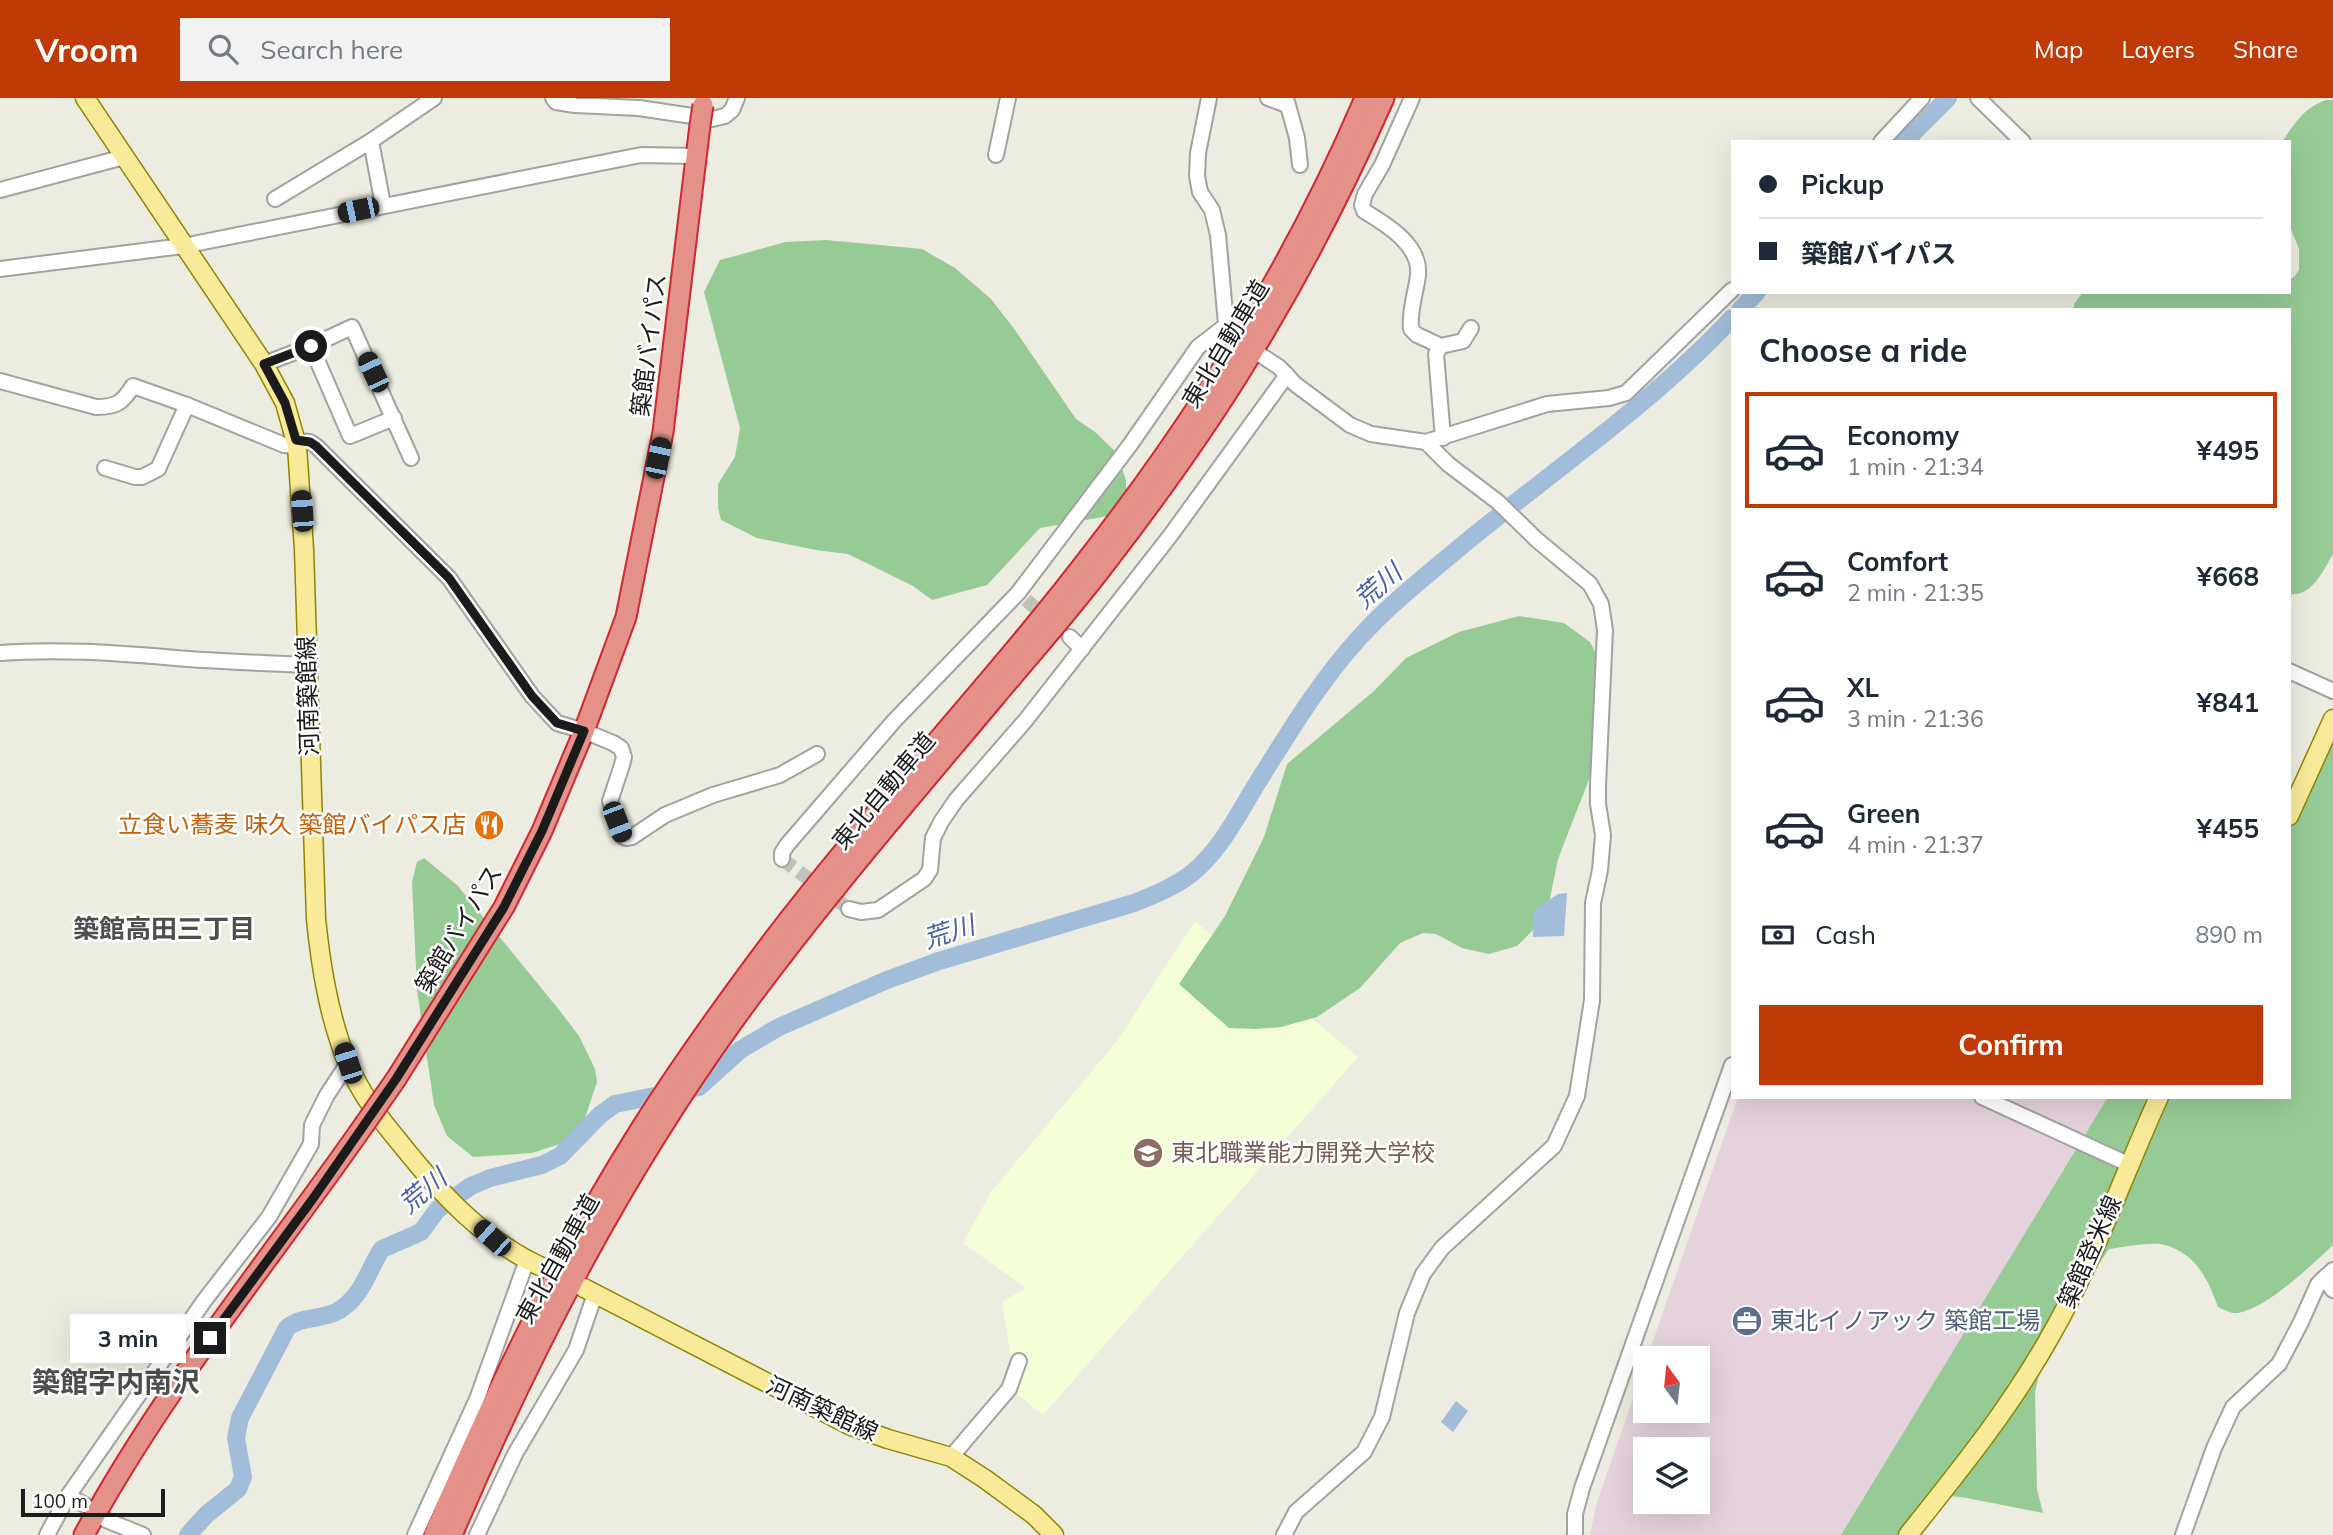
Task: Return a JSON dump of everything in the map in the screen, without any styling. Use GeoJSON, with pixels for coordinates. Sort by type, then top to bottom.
{"type":"FeatureCollection","features":[{"type":"Feature","properties":{"kind":"highway","name":"東北自動車道"},"geometry":{"type":"LineString","coordinates":[[434,1535],[513,1359],[568,1254],[639,1130],[774,940],[1081,568],[1144,485],[1198,407],[1250,324],[1299,237],[1345,146],[1365,98]]}},
{"type":"Feature","properties":{"kind":"highway","name":"東北自動車道"},"geometry":{"type":"LineString","coordinates":[[452,1535],[528,1366],[583,1262],[661,1128],[787,949],[1103,567],[1157,495],[1266,331],[1313,246],[1384,98]]}},
{"type":"Feature","properties":{"kind":"highway","name":"築館バイパス"},"geometry":{"type":"LineString","coordinates":[[84,1535],[118,1474],[161,1407],[396,1079],[504,907],[542,831],[584,731],[626,617],[663,432],[703,101]]}},
{"type":"Feature","properties":{"kind":"main road","name":"河南築館線"},"geometry":{"type":"LineString","coordinates":[[85,98],[264,364],[285,403],[297,443],[304,549],[316,919],[330,1009],[348,1063],[365,1098],[439,1189],[492,1238],[544,1268]]}},
{"type":"Feature","properties":{"kind":"main road"},"geometry":{"type":"LineString","coordinates":[[2291,812],[2333,719]]}},
{"type":"Feature","properties":{"kind":"main road","name":"築館登米線"},"geometry":{"type":"LineString","coordinates":[[1908,1535],[1976,1449],[2020,1387],[2051,1335],[2089,1262],[2128,1164],[2159,1099]]}},
{"type":"Feature","properties":{"kind":"main road","name":"河南築館線"},"geometry":{"type":"LineString","coordinates":[[589,1291],[849,1425],[951,1457],[1034,1515],[1054,1535]]}},
{"type":"Feature","properties":{"kind":"street"},"geometry":{"type":"LineString","coordinates":[[275,199],[371,141],[434,98]]}},
{"type":"Feature","properties":{"kind":"street"},"geometry":{"type":"LineString","coordinates":[[554,100],[575,105],[639,108],[712,119],[725,116],[732,110],[737,98]]}},
{"type":"Feature","properties":{"kind":"street"},"geometry":{"type":"LineString","coordinates":[[996,155],[1008,98]]}},
{"type":"Feature","properties":{"kind":"street"},"geometry":{"type":"LineString","coordinates":[[782,859],[787,845],[894,721],[1022,596],[1198,347],[1226,331],[1217,235],[1212,210],[1200,192],[1197,176],[1198,153],[1209,98]]}},
{"type":"Feature","properties":{"kind":"street"},"geometry":{"type":"LineString","coordinates":[[1268,98],[1287,101],[1297,138],[1300,165]]}},
{"type":"Feature","properties":{"kind":"street"},"geometry":{"type":"LineString","coordinates":[[1412,98],[1362,205],[1364,211],[1399,236],[1417,259],[1418,272],[1410,329],[1441,346],[1463,341],[1471,328]]}},
{"type":"Feature","properties":{"kind":"street"},"geometry":{"type":"LineString","coordinates":[[1883,140],[1923,98]]}},
{"type":"Feature","properties":{"kind":"street"},"geometry":{"type":"LineString","coordinates":[[1978,98],[2021,140]]}},
{"type":"Feature","properties":{"kind":"street"},"geometry":{"type":"LineString","coordinates":[[371,141],[383,205]]}},
{"type":"Feature","properties":{"kind":"street"},"geometry":{"type":"LineString","coordinates":[[0,269],[183,246],[641,155],[696,156]]}},
{"type":"Feature","properties":{"kind":"street"},"geometry":{"type":"LineString","coordinates":[[0,190],[124,157]]}},
{"type":"Feature","properties":{"kind":"street"},"geometry":{"type":"LineString","coordinates":[[1259,354],[1350,425],[1367,432],[1433,442],[1548,404],[1609,398],[1626,393],[1731,291]]}},
{"type":"Feature","properties":{"kind":"street"},"geometry":{"type":"LineString","coordinates":[[264,364],[352,327],[411,458]]}},
{"type":"Feature","properties":{"kind":"street"},"geometry":{"type":"LineString","coordinates":[[311,346],[350,436],[394,418]]}},
{"type":"Feature","properties":{"kind":"street"},"geometry":{"type":"LineString","coordinates":[[1284,1535],[1296,1512],[1364,1452],[1382,1417],[1407,1313],[1423,1274],[1442,1248],[1554,1146],[1577,1096],[1592,1000],[1593,903],[1600,870],[1603,835],[1598,804],[1605,630],[1601,604],[1590,584],[1498,502],[1443,458],[1433,442],[1436,354],[1441,346]]}},
{"type":"Feature","properties":{"kind":"street"},"geometry":{"type":"LineString","coordinates":[[849,909],[861,912],[878,910],[924,879],[930,870],[933,838],[956,800],[1025,721],[1082,649],[1170,536],[1287,375]]}},
{"type":"Feature","properties":{"kind":"street"},"geometry":{"type":"LineString","coordinates":[[0,381],[96,407],[111,407],[124,401],[133,386],[284,445],[310,442],[316,446],[449,578],[532,696],[557,723],[584,731],[621,748],[624,757],[610,801],[622,836],[626,838],[632,837],[665,815],[713,795],[780,775],[817,754]]}},
{"type":"Feature","properties":{"kind":"street"},"geometry":{"type":"LineString","coordinates":[[105,468],[135,477],[142,477],[158,469],[187,405]]}},
{"type":"Feature","properties":{"kind":"street"},"geometry":{"type":"LineString","coordinates":[[1070,637],[1082,649]]}},
{"type":"Feature","properties":{"kind":"street"},"geometry":{"type":"LineString","coordinates":[[0,653],[45,649],[307,666]]}},
{"type":"Feature","properties":{"kind":"street"},"geometry":{"type":"LineString","coordinates":[[2291,672],[2333,691]]}},
{"type":"Feature","properties":{"kind":"street"},"geometry":{"type":"LineString","coordinates":[[47,1535],[68,1496],[204,1301],[269,1217],[311,1144],[312,1125],[327,1095],[348,1063]]}},
{"type":"Feature","properties":{"kind":"street"},"geometry":{"type":"LineString","coordinates":[[1575,1535],[1575,1514],[1582,1488],[1731,1068]]}},
{"type":"Feature","properties":{"kind":"street"},"geometry":{"type":"LineString","coordinates":[[1986,1099],[2128,1164]]}},
{"type":"Feature","properties":{"kind":"street"},"geometry":{"type":"LineString","coordinates":[[415,1535],[477,1399],[527,1260]]}},
{"type":"Feature","properties":{"kind":"street"},"geometry":{"type":"LineString","coordinates":[[2183,1535],[2214,1448],[2233,1407],[2279,1364],[2318,1284],[2330,1279]]}},
{"type":"Feature","properties":{"kind":"street"},"geometry":{"type":"LineString","coordinates":[[477,1535],[515,1454],[576,1350],[589,1291]]}},
{"type":"Feature","properties":{"kind":"street"},"geometry":{"type":"LineString","coordinates":[[951,1457],[1009,1389],[1019,1361]]}},
{"type":"Feature","properties":{"kind":"street"},"geometry":{"type":"LineString","coordinates":[[68,1496],[85,1505]]}},
{"type":"Feature","properties":{"kind":"street"},"geometry":{"type":"LineString","coordinates":[[106,1520],[144,1535]]}},
{"type":"Feature","properties":{"kind":"shaded area","name":"東北職業能力開発大学校"},"geometry":{"type":"Polygon","coordinates":[[[1195,921],[1358,1057],[1043,1415],[1017,1394],[1002,1302],[1026,1288],[963,1243],[991,1192],[1117,1041],[1195,921]]]}},
{"type":"Feature","properties":{"kind":"shaded area"},"geometry":{"type":"Polygon","coordinates":[[[1737,1099],[2134,1099],[1885,1535],[1590,1535],[1596,1505],[1633,1399],[1633,1423],[1710,1423],[1710,1346],[1651,1346],[1737,1099]]]}},
{"type":"Feature","properties":{"kind":"green space"},"geometry":{"type":"Polygon","coordinates":[[[2333,100],[2333,554],[2316,582],[2304,591],[2291,594],[2291,308],[2074,308],[2074,304],[2082,294],[2291,294],[2291,278],[2299,270],[2299,249],[2291,229],[2291,140],[2283,140],[2306,111],[2319,103],[2333,100]]]}},
{"type":"Feature","properties":{"kind":"green space"},"geometry":{"type":"Polygon","coordinates":[[[826,240],[922,249],[955,268],[991,299],[1076,419],[1116,452],[1126,480],[1126,501],[1108,516],[1040,528],[987,585],[932,600],[913,586],[848,554],[757,538],[721,520],[718,484],[735,457],[740,428],[704,292],[720,260],[786,242],[826,240]]]}},
{"type":"Feature","properties":{"kind":"green space"},"geometry":{"type":"Polygon","coordinates":[[[1519,616],[1564,623],[1590,642],[1607,676],[1607,733],[1558,859],[1547,913],[1517,946],[1489,954],[1462,948],[1436,934],[1423,933],[1400,943],[1360,988],[1317,1017],[1281,1027],[1229,1028],[1179,984],[1225,916],[1264,837],[1287,764],[1374,691],[1406,658],[1459,632],[1519,616]]]}},
{"type":"Feature","properties":{"kind":"green space"},"geometry":{"type":"Polygon","coordinates":[[[2328,742],[2333,744],[2333,1245],[2271,1297],[2257,1306],[2233,1313],[2218,1307],[2205,1277],[2193,1261],[2176,1249],[2153,1244],[2109,1249],[2046,1342],[2035,1393],[2037,1489],[2043,1513],[1949,1496],[1918,1535],[1841,1535],[2107,1099],[2291,1099],[2291,790],[2301,773],[2328,742]]]}},
{"type":"Feature","properties":{"kind":"green space"},"geometry":{"type":"Polygon","coordinates":[[[424,858],[458,886],[579,1036],[595,1069],[597,1082],[585,1118],[569,1141],[532,1153],[473,1157],[447,1136],[434,1105],[417,990],[412,882],[417,862],[424,858]]]}},
{"type":"Feature","properties":{"kind":"water"},"geometry":{"type":"Polygon","coordinates":[[[1567,893],[1564,936],[1533,937],[1534,910],[1558,894],[1567,893]]]}},
{"type":"Feature","properties":{"kind":"water"},"geometry":{"type":"Polygon","coordinates":[[[1456,1401],[1468,1411],[1453,1432],[1441,1422],[1456,1401]]]}},
{"type":"Feature","properties":{"kind":"waterway","name":"荒川"},"geometry":{"type":"LineString","coordinates":[[1906,140],[1948,98]]}},
{"type":"Feature","properties":{"kind":"waterway","name":"荒川"},"geometry":{"type":"LineString","coordinates":[[1742,308],[1755,294]]}},
{"type":"Feature","properties":{"kind":"waterway","name":"荒川"},"geometry":{"type":"LineString","coordinates":[[188,1535],[206,1515],[238,1489],[243,1477],[236,1438],[240,1418],[287,1328],[298,1322],[332,1314],[347,1305],[354,1298],[382,1249],[421,1232],[438,1209],[471,1186],[490,1178],[542,1165],[560,1156],[600,1115],[615,1104],[699,1087],[740,1050],[779,1027],[887,980],[939,961],[1134,903],[1184,879],[1211,855],[1317,690],[1370,626],[1488,524],[1632,411],[1731,319]]}},
{"type":"Feature","properties":{"kind":"tunnel"},"geometry":{"type":"LineString","coordinates":[[1026,600],[1070,637]]}},
{"type":"Feature","properties":{"kind":"tunnel"},"geometry":{"type":"LineString","coordinates":[[782,859],[849,909]]}},
{"type":"Feature","properties":{"kind":"place","name":"立食い蕎麦 味久 築館バイパス店"},"geometry":{"type":"Point","coordinates":[489,825]}},
{"type":"Feature","properties":{"kind":"place","name":"東北職業能力開発大学校"},"geometry":{"type":"Point","coordinates":[1148,1153]}},
{"type":"Feature","properties":{"kind":"place","name":"東北イノアック 築館工場"},"geometry":{"type":"Point","coordinates":[1747,1321]}},
{"type":"Feature","properties":{"kind":"district","name":"築館高田三丁目"},"geometry":{"type":"Point","coordinates":[164,929]}},
{"type":"Feature","properties":{"kind":"district","name":"築館字内南沢"},"geometry":{"type":"Point","coordinates":[116,1382]}},
{"type":"Feature","properties":{"kind":"route"},"geometry":{"type":"LineString","coordinates":[[210,1338],[312,1200],[396,1079],[504,907],[542,831],[584,731],[557,723],[532,696],[449,578],[316,446],[310,442],[296,440],[285,403],[264,364],[311,346]]}}]}
